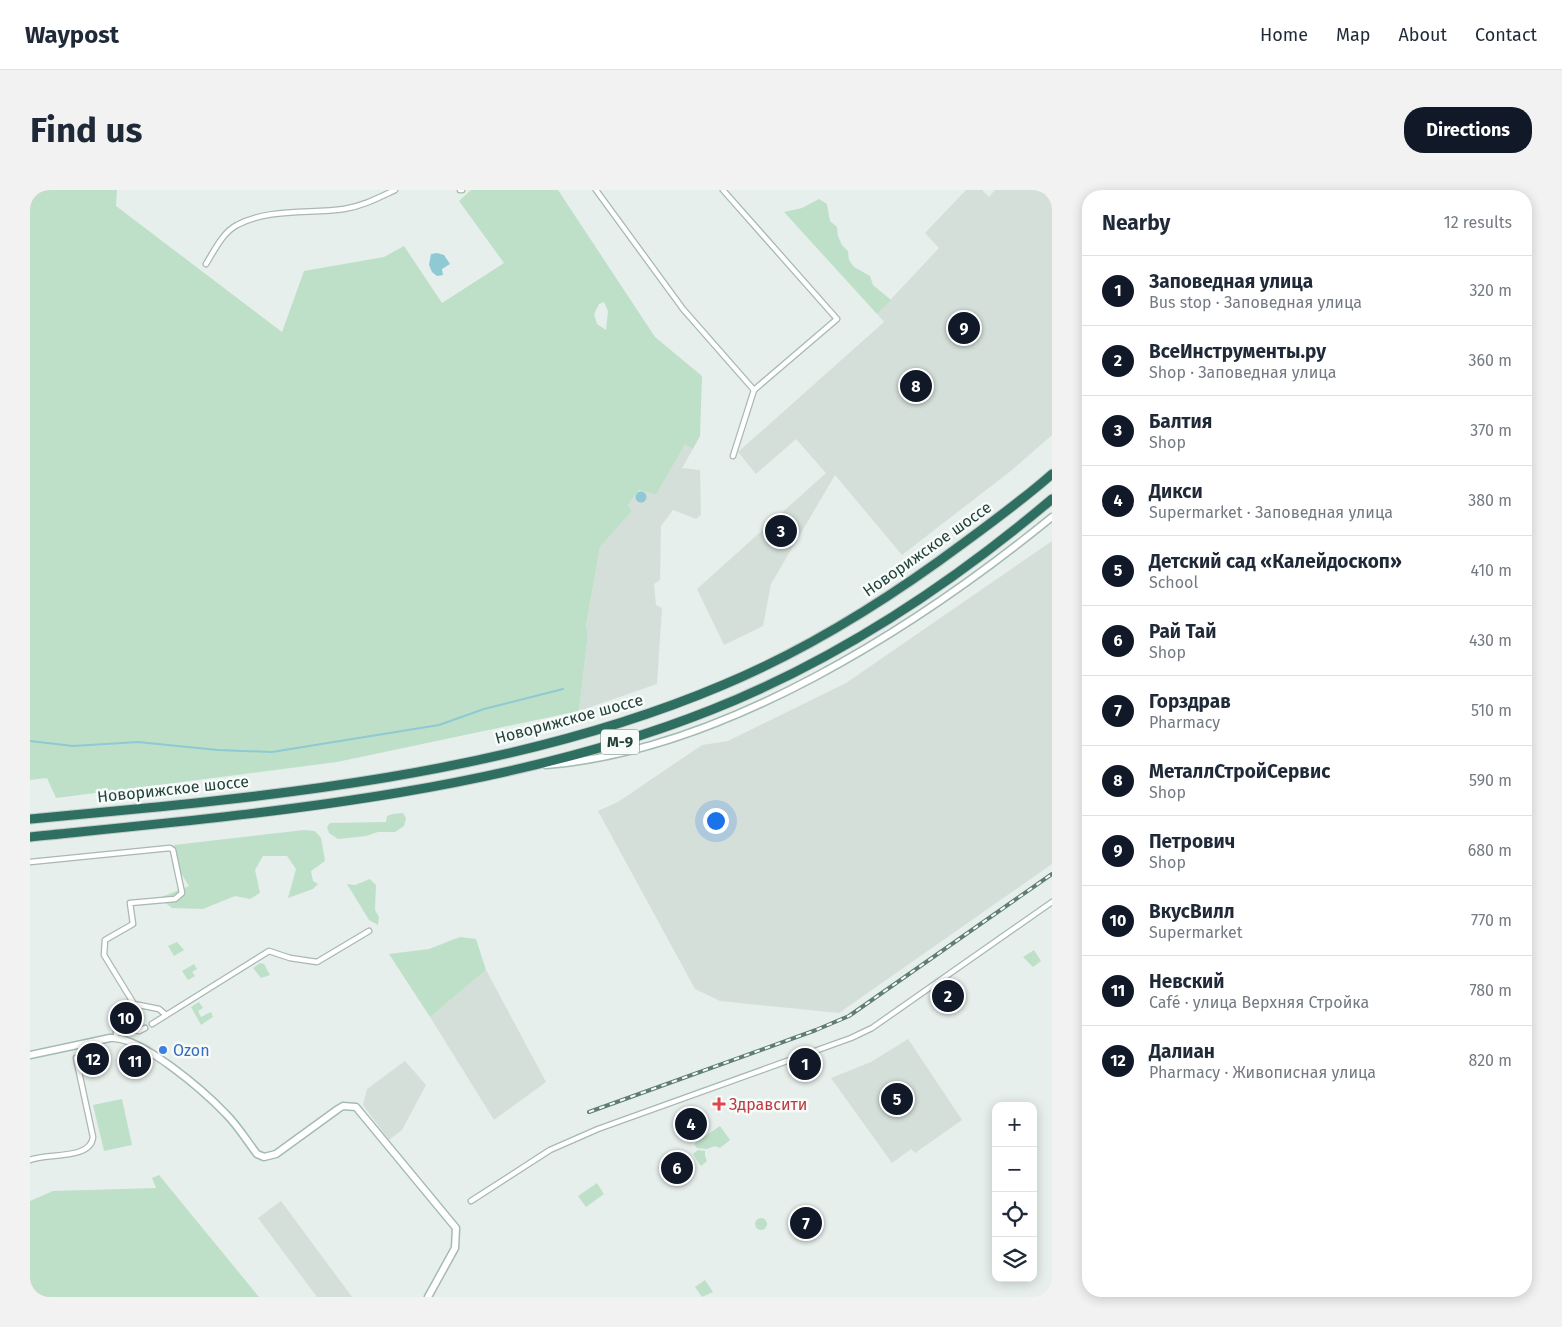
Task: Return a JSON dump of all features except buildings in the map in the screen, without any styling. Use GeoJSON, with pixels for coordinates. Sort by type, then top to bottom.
{"type":"FeatureCollection","features":[{"type":"Feature","properties":{"kind":"highway","name":"Новорижское шоссе"},"geometry":{"type":"LineString","coordinates":[[35,819],[236,798],[403,774],[538,746],[643,715],[746,675],[851,619],[934,565],[1052,474]]}},
{"type":"Feature","properties":{"kind":"highway","name":"Новорижское шоссе"},"geometry":{"type":"LineString","coordinates":[[30,837],[319,804],[422,788],[530,766],[604,747],[689,719],[751,693],[848,644],[889,620],[1003,541],[1052,499]]}},
{"type":"Feature","properties":{"kind":"street"},"geometry":{"type":"LineString","coordinates":[[206,264],[225,234],[236,225],[256,218],[277,214],[354,207],[395,190]]}},
{"type":"Feature","properties":{"kind":"street"},"geometry":{"type":"LineString","coordinates":[[596,190],[641,255],[683,309],[754,390]]}},
{"type":"Feature","properties":{"kind":"street"},"geometry":{"type":"LineString","coordinates":[[723,190],[836,318],[754,390],[733,456]]}},
{"type":"Feature","properties":{"kind":"street"},"geometry":{"type":"LineString","coordinates":[[530,766],[575,763],[659,742],[714,723],[811,679],[890,634],[963,587],[1052,517]]}},
{"type":"Feature","properties":{"kind":"street"},"geometry":{"type":"LineString","coordinates":[[30,862],[170,848],[173,850],[182,893],[175,899],[130,903],[133,924],[105,940],[104,954],[134,1004],[159,1009],[166,1015]]}},
{"type":"Feature","properties":{"kind":"street"},"geometry":{"type":"LineString","coordinates":[[471,1200],[550,1150],[598,1129],[851,1038],[872,1028],[1052,902]]}},
{"type":"Feature","properties":{"kind":"street"},"geometry":{"type":"LineString","coordinates":[[152,1024],[269,951],[290,958],[317,962],[369,930]]}},
{"type":"Feature","properties":{"kind":"street"},"geometry":{"type":"LineString","coordinates":[[116,1037],[116,1031],[120,1026],[138,1031],[145,1028]]}},
{"type":"Feature","properties":{"kind":"street"},"geometry":{"type":"LineString","coordinates":[[30,1055],[116,1037],[139,1045],[193,1084],[228,1116],[260,1156],[268,1157],[276,1154],[344,1106],[352,1106],[360,1110],[399,1161],[456,1228],[454,1248],[428,1297]]}},
{"type":"Feature","properties":{"kind":"street"},"geometry":{"type":"LineString","coordinates":[[30,1160],[49,1155],[83,1152],[91,1144],[92,1137],[76,1058]]}},
{"type":"Feature","properties":{"kind":"shaded area"},"geometry":{"type":"Polygon","coordinates":[[[966,190],[982,190],[989,197],[995,190],[1052,190],[1052,435],[1012,470],[902,555],[835,475],[771,584],[763,626],[724,645],[697,589],[826,473],[796,439],[756,474],[738,452],[884,322],[877,314],[939,248],[925,233],[966,190]]]}},
{"type":"Feature","properties":{"kind":"shaded area"},"geometry":{"type":"Polygon","coordinates":[[[685,443],[693,449],[682,468],[700,470],[701,515],[696,519],[673,510],[661,526],[660,580],[654,584],[656,605],[662,608],[657,684],[579,711],[588,634],[586,627],[600,547],[632,511],[628,505],[639,490],[656,495],[685,443]]]}},
{"type":"Feature","properties":{"kind":"shaded area"},"geometry":{"type":"Polygon","coordinates":[[[1052,541],[1052,864],[839,1013],[720,1001],[695,989],[598,811],[618,802],[702,745],[728,741],[846,683],[1052,541]]]}},
{"type":"Feature","properties":{"kind":"shaded area"},"geometry":{"type":"Polygon","coordinates":[[[486,970],[546,1082],[494,1120],[430,1017],[486,970]]]}},
{"type":"Feature","properties":{"kind":"shaded area"},"geometry":{"type":"Polygon","coordinates":[[[908,1039],[962,1120],[915,1153],[911,1149],[892,1163],[831,1078],[871,1062],[908,1039]]]}},
{"type":"Feature","properties":{"kind":"shaded area"},"geometry":{"type":"Polygon","coordinates":[[[405,1061],[426,1085],[402,1130],[389,1140],[363,1105],[367,1089],[405,1061]]]}},
{"type":"Feature","properties":{"kind":"shaded area"},"geometry":{"type":"Polygon","coordinates":[[[281,1201],[352,1297],[317,1297],[258,1218],[281,1201]]]}},
{"type":"Feature","properties":{"kind":"green space"},"geometry":{"type":"Polygon","coordinates":[[[30,190],[117,190],[116,206],[282,332],[304,271],[384,257],[404,246],[442,303],[504,263],[459,201],[471,190],[558,190],[655,337],[702,376],[700,436],[693,449],[685,444],[656,495],[639,490],[628,505],[632,511],[600,547],[586,626],[588,634],[579,711],[337,762],[56,798],[47,778],[30,780],[30,190]],[[604,302],[599,304],[594,314],[597,324],[606,330],[608,311],[604,302]]]}},
{"type":"Feature","properties":{"kind":"green space"},"geometry":{"type":"Polygon","coordinates":[[[819,199],[827,204],[830,221],[837,227],[842,245],[848,251],[849,260],[854,267],[870,276],[873,285],[891,300],[877,314],[784,212],[802,208],[819,199]]]}},
{"type":"Feature","properties":{"kind":"green space"},"geometry":{"type":"Polygon","coordinates":[[[403,813],[406,818],[404,826],[395,832],[378,832],[366,836],[338,839],[329,833],[327,827],[330,823],[386,822],[387,816],[403,813]]]}},
{"type":"Feature","properties":{"kind":"green space"},"geometry":{"type":"Polygon","coordinates":[[[304,830],[315,831],[321,838],[325,861],[311,871],[313,881],[318,884],[313,889],[288,898],[296,869],[287,856],[263,856],[255,870],[260,893],[250,899],[235,896],[203,909],[172,908],[159,898],[189,886],[179,870],[174,845],[304,830]]]}},
{"type":"Feature","properties":{"kind":"green space"},"geometry":{"type":"Polygon","coordinates":[[[370,879],[376,885],[375,910],[379,917],[378,925],[369,920],[347,884],[355,885],[370,879]]]}},
{"type":"Feature","properties":{"kind":"green space"},"geometry":{"type":"Polygon","coordinates":[[[460,937],[476,939],[486,970],[430,1017],[389,954],[429,949],[460,937]]]}},
{"type":"Feature","properties":{"kind":"green space"},"geometry":{"type":"Polygon","coordinates":[[[177,942],[184,950],[174,956],[168,946],[177,942]]]}},
{"type":"Feature","properties":{"kind":"green space"},"geometry":{"type":"Polygon","coordinates":[[[1034,950],[1041,961],[1033,967],[1023,957],[1034,950]]]}},
{"type":"Feature","properties":{"kind":"green space"},"geometry":{"type":"Polygon","coordinates":[[[260,963],[264,964],[270,975],[261,978],[253,968],[260,963]]]}},
{"type":"Feature","properties":{"kind":"green space"},"geometry":{"type":"Polygon","coordinates":[[[194,964],[197,969],[192,972],[195,976],[188,980],[182,971],[194,964]]]}},
{"type":"Feature","properties":{"kind":"green space"},"geometry":{"type":"Polygon","coordinates":[[[199,1002],[203,1008],[198,1011],[201,1017],[211,1012],[213,1017],[201,1025],[191,1007],[199,1002]]]}},
{"type":"Feature","properties":{"kind":"green space"},"geometry":{"type":"Polygon","coordinates":[[[122,1099],[132,1145],[104,1151],[93,1105],[122,1099]]]}},
{"type":"Feature","properties":{"kind":"green space"},"geometry":{"type":"Polygon","coordinates":[[[720,1126],[730,1140],[720,1148],[715,1146],[707,1149],[697,1148],[694,1144],[720,1126]]]}},
{"type":"Feature","properties":{"kind":"green space"},"geometry":{"type":"Polygon","coordinates":[[[698,1150],[705,1151],[707,1161],[701,1166],[693,1154],[698,1150]]]}},
{"type":"Feature","properties":{"kind":"green space"},"geometry":{"type":"Polygon","coordinates":[[[159,1175],[259,1297],[30,1297],[30,1201],[53,1191],[156,1188],[152,1178],[159,1175]]]}},
{"type":"Feature","properties":{"kind":"green space"},"geometry":{"type":"Polygon","coordinates":[[[597,1183],[604,1194],[586,1207],[578,1196],[597,1183]]]}},
{"type":"Feature","properties":{"kind":"green space"},"geometry":{"type":"Polygon","coordinates":[[[761,1218],[767,1224],[761,1230],[755,1224],[761,1218]]]}},
{"type":"Feature","properties":{"kind":"green space"},"geometry":{"type":"Polygon","coordinates":[[[705,1280],[713,1292],[702,1297],[695,1287],[705,1280]]]}},
{"type":"Feature","properties":{"kind":"water"},"geometry":{"type":"Polygon","coordinates":[[[431,254],[444,255],[450,264],[442,269],[443,275],[437,276],[432,272],[429,265],[431,254]]]}},
{"type":"Feature","properties":{"kind":"water"},"geometry":{"type":"Polygon","coordinates":[[[641,491],[647,497],[641,503],[635,497],[641,491]]]}},
{"type":"Feature","properties":{"kind":"waterway"},"geometry":{"type":"LineString","coordinates":[[30,741],[73,746],[138,742],[218,750],[272,752],[439,725],[484,709],[563,689]]}},
{"type":"Feature","properties":{"kind":"railway"},"geometry":{"type":"LineString","coordinates":[[589,1112],[816,1030],[849,1016],[1052,874]]}},
{"type":"Feature","properties":{"kind":"place","name":"Петрович"},"geometry":{"type":"Point","coordinates":[964,328]}},
{"type":"Feature","properties":{"kind":"place","name":"МеталлСтройСервис"},"geometry":{"type":"Point","coordinates":[916,386]}},
{"type":"Feature","properties":{"kind":"place","name":"Балтия"},"geometry":{"type":"Point","coordinates":[781,531]}},
{"type":"Feature","properties":{"kind":"place","name":"ВсеИнструменты.ру"},"geometry":{"type":"Point","coordinates":[948,996]}},
{"type":"Feature","properties":{"kind":"place","name":"ВкусВилл"},"geometry":{"type":"Point","coordinates":[126,1018]}},
{"type":"Feature","properties":{"kind":"place","name":"Ozon"},"geometry":{"type":"Point","coordinates":[163,1050]}},
{"type":"Feature","properties":{"kind":"place","name":"Далиан"},"geometry":{"type":"Point","coordinates":[93,1059]}},
{"type":"Feature","properties":{"kind":"place","name":"Невский"},"geometry":{"type":"Point","coordinates":[135,1061]}},
{"type":"Feature","properties":{"kind":"place","name":"Заповедная улица"},"geometry":{"type":"Point","coordinates":[805,1064]}},
{"type":"Feature","properties":{"kind":"place","name":"Детский сад «Калейдоскоп»"},"geometry":{"type":"Point","coordinates":[897,1099]}},
{"type":"Feature","properties":{"kind":"place","name":"Здравсити"},"geometry":{"type":"Point","coordinates":[719,1104]}},
{"type":"Feature","properties":{"kind":"place","name":"Дикси"},"geometry":{"type":"Point","coordinates":[691,1124]}},
{"type":"Feature","properties":{"kind":"place","name":"Рай Тай"},"geometry":{"type":"Point","coordinates":[677,1168]}},
{"type":"Feature","properties":{"kind":"place","name":"Горздрав"},"geometry":{"type":"Point","coordinates":[806,1223]}}]}
